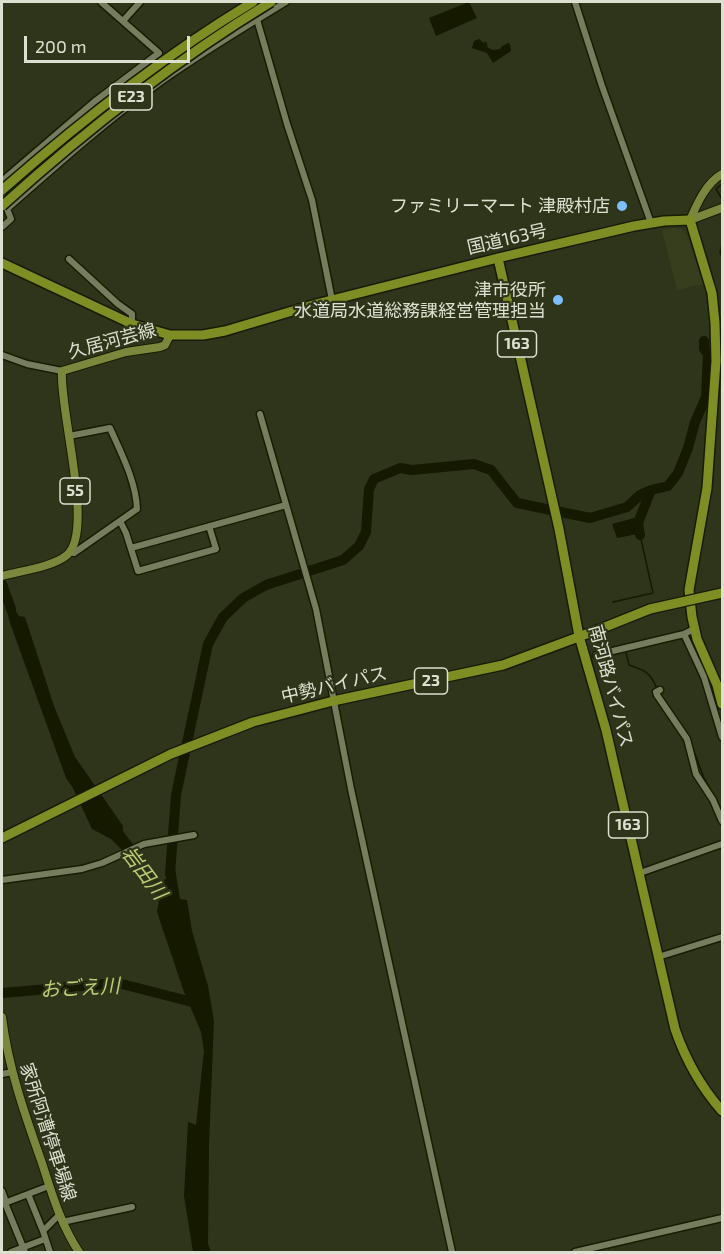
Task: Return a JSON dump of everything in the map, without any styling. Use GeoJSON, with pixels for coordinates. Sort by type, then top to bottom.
{"type":"FeatureCollection","features":[{"type":"Feature","properties":{"kind":"highway","name":"E23"},"geometry":{"type":"LineString","coordinates":[[2,190],[45,152],[149,71],[253,2]]}},
{"type":"Feature","properties":{"kind":"highway","name":"E23"},"geometry":{"type":"LineString","coordinates":[[4,205],[51,160],[113,110],[196,49],[271,2]]}},
{"type":"Feature","properties":{"kind":"highway","name":"国道163号"},"geometry":{"type":"LineString","coordinates":[[2,263],[132,324],[170,335],[193,335],[219,332],[332,300],[498,258],[651,223],[690,220]]}},
{"type":"Feature","properties":{"kind":"highway"},"geometry":{"type":"LineString","coordinates":[[690,220],[712,293],[716,342],[707,488],[689,590],[694,628],[723,704]]}},
{"type":"Feature","properties":{"kind":"highway","name":"南河路バイパス"},"geometry":{"type":"LineString","coordinates":[[498,258],[560,529],[579,636],[606,730],[675,1029],[687,1060],[702,1086],[723,1111]]}},
{"type":"Feature","properties":{"kind":"highway","name":"中勢バイパス"},"geometry":{"type":"LineString","coordinates":[[2,838],[171,754],[253,722],[333,701],[503,664],[650,609],[723,592]]}},
{"type":"Feature","properties":{"kind":"main road"},"geometry":{"type":"LineString","coordinates":[[690,220],[699,200],[711,183],[723,174]]}},
{"type":"Feature","properties":{"kind":"main road"},"geometry":{"type":"LineString","coordinates":[[690,220],[723,208]]}},
{"type":"Feature","properties":{"kind":"main road","name":"久居河芸線"},"geometry":{"type":"LineString","coordinates":[[70,552],[76,538],[78,521],[64,410],[62,371],[126,352],[160,347],[165,345],[170,335]]}},
{"type":"Feature","properties":{"kind":"main road"},"geometry":{"type":"LineString","coordinates":[[2,576],[54,563],[70,552]]}},
{"type":"Feature","properties":{"kind":"main road","name":"家所阿漕停車場線"},"geometry":{"type":"LineString","coordinates":[[2,1017],[12,1072],[49,1186],[61,1219],[79,1252]]}},
{"type":"Feature","properties":{"kind":"street"},"geometry":{"type":"LineString","coordinates":[[2,181],[94,102],[159,53],[101,2]]}},
{"type":"Feature","properties":{"kind":"street"},"geometry":{"type":"LineString","coordinates":[[123,21],[140,2]]}},
{"type":"Feature","properties":{"kind":"street"},"geometry":{"type":"LineString","coordinates":[[253,2],[287,124],[312,200],[332,300]]}},
{"type":"Feature","properties":{"kind":"street"},"geometry":{"type":"LineString","coordinates":[[2,227],[11,219],[4,205],[129,105],[221,41],[286,2]]}},
{"type":"Feature","properties":{"kind":"street"},"geometry":{"type":"LineString","coordinates":[[575,2],[651,223]]}},
{"type":"Feature","properties":{"kind":"street"},"geometry":{"type":"LineString","coordinates":[[69,259],[132,314],[132,324]]}},
{"type":"Feature","properties":{"kind":"street"},"geometry":{"type":"LineString","coordinates":[[2,355],[62,371]]}},
{"type":"Feature","properties":{"kind":"street"},"geometry":{"type":"LineString","coordinates":[[260,414],[316,609],[333,701],[452,1252]]}},
{"type":"Feature","properties":{"kind":"street"},"geometry":{"type":"LineString","coordinates":[[69,436],[110,428],[123,455],[137,500],[137,509],[74,553],[70,552]]}},
{"type":"Feature","properties":{"kind":"street"},"geometry":{"type":"LineString","coordinates":[[131,548],[286,505]]}},
{"type":"Feature","properties":{"kind":"street"},"geometry":{"type":"LineString","coordinates":[[120,521],[138,571],[216,549],[209,526]]}},
{"type":"Feature","properties":{"kind":"street"},"geometry":{"type":"LineString","coordinates":[[596,655],[684,634],[694,628]]}},
{"type":"Feature","properties":{"kind":"street"},"geometry":{"type":"LineString","coordinates":[[684,634],[704,677],[723,737]]}},
{"type":"Feature","properties":{"kind":"street"},"geometry":{"type":"LineString","coordinates":[[658,691],[687,739],[696,774],[723,821]]}},
{"type":"Feature","properties":{"kind":"street"},"geometry":{"type":"LineString","coordinates":[[2,880],[82,869],[142,844],[194,835]]}},
{"type":"Feature","properties":{"kind":"street"},"geometry":{"type":"LineString","coordinates":[[640,873],[723,844]]}},
{"type":"Feature","properties":{"kind":"street"},"geometry":{"type":"LineString","coordinates":[[658,957],[723,937]]}},
{"type":"Feature","properties":{"kind":"street"},"geometry":{"type":"LineString","coordinates":[[2,1074],[12,1072]]}},
{"type":"Feature","properties":{"kind":"street"},"geometry":{"type":"LineString","coordinates":[[4,1203],[49,1186]]}},
{"type":"Feature","properties":{"kind":"street"},"geometry":{"type":"LineString","coordinates":[[2,1191],[4,1203],[24,1250]]}},
{"type":"Feature","properties":{"kind":"street"},"geometry":{"type":"LineString","coordinates":[[28,1194],[50,1252]]}},
{"type":"Feature","properties":{"kind":"street"},"geometry":{"type":"LineString","coordinates":[[43,1231],[61,1219],[132,1207]]}},
{"type":"Feature","properties":{"kind":"street"},"geometry":{"type":"LineString","coordinates":[[575,1252],[723,1218]]}},
{"type":"Feature","properties":{"kind":"street"},"geometry":{"type":"LineString","coordinates":[[11,1252],[24,1250],[45,1239]]}},
{"type":"Feature","properties":{"kind":"shaded area"},"geometry":{"type":"Polygon","coordinates":[[[681,229],[687,235],[703,284],[677,290],[662,230],[681,229]]]}},
{"type":"Feature","properties":{"kind":"water"},"geometry":{"type":"Polygon","coordinates":[[[469,2],[477,18],[436,36],[429,18],[469,2]]]}},
{"type":"Feature","properties":{"kind":"water"},"geometry":{"type":"Polygon","coordinates":[[[479,39],[484,43],[486,41],[488,48],[493,50],[500,49],[508,43],[511,51],[493,63],[487,53],[472,48],[474,41],[479,39]]]}},
{"type":"Feature","properties":{"kind":"water"},"geometry":{"type":"Polygon","coordinates":[[[640,509],[645,510],[641,525],[643,533],[617,538],[612,524],[638,517],[640,509]]]}},
{"type":"Feature","properties":{"kind":"water"},"geometry":{"type":"Polygon","coordinates":[[[2,591],[19,616],[25,617],[54,706],[75,757],[123,826],[123,831],[160,881],[166,879],[173,856],[180,899],[187,900],[192,931],[208,986],[214,1021],[209,1144],[208,1244],[211,1252],[193,1252],[184,1196],[188,1122],[196,1125],[204,1051],[201,1032],[184,992],[159,918],[157,911],[159,901],[128,856],[111,839],[92,829],[66,778],[10,623],[2,591]]]}},
{"type":"Feature","properties":{"kind":"waterway"},"geometry":{"type":"LineString","coordinates":[[722,184],[716,189],[722,199]]}},
{"type":"Feature","properties":{"kind":"waterway"},"geometry":{"type":"LineString","coordinates":[[722,245],[720,253],[722,257]]}},
{"type":"Feature","properties":{"kind":"waterway"},"geometry":{"type":"LineString","coordinates":[[640,535],[638,523],[651,490],[668,486],[678,473],[706,397],[708,354],[704,349],[704,341]]}},
{"type":"Feature","properties":{"kind":"waterway"},"geometry":{"type":"LineString","coordinates":[[170,874],[176,795],[208,644],[223,617],[243,598],[266,585],[343,560],[359,546],[366,532],[369,489],[374,479],[400,468],[412,470],[474,464],[491,470],[517,503],[590,518],[627,507],[640,495],[651,490]]}},
{"type":"Feature","properties":{"kind":"waterway"},"geometry":{"type":"LineString","coordinates":[[613,602],[653,593],[640,535]]}},
{"type":"Feature","properties":{"kind":"waterway","name":"岩田川"},"geometry":{"type":"LineString","coordinates":[[2,584],[11,609]]}},
{"type":"Feature","properties":{"kind":"waterway"},"geometry":{"type":"LineString","coordinates":[[626,652],[629,665],[647,673],[657,689]]}},
{"type":"Feature","properties":{"kind":"waterway"},"geometry":{"type":"LineString","coordinates":[[679,723],[689,736]]}},
{"type":"Feature","properties":{"kind":"waterway"},"geometry":{"type":"LineString","coordinates":[[691,743],[704,778],[722,810]]}},
{"type":"Feature","properties":{"kind":"waterway","name":"おごえ川"},"geometry":{"type":"LineString","coordinates":[[2,993],[118,983],[192,1002]]}},
{"type":"Feature","properties":{"kind":"place","name":"ファミリーマート 津殿村店"},"geometry":{"type":"Point","coordinates":[622,206]}},
{"type":"Feature","properties":{"kind":"place","name":"津市役所 水道局水道総務課経営管理担当"},"geometry":{"type":"Point","coordinates":[558,300]}}]}
